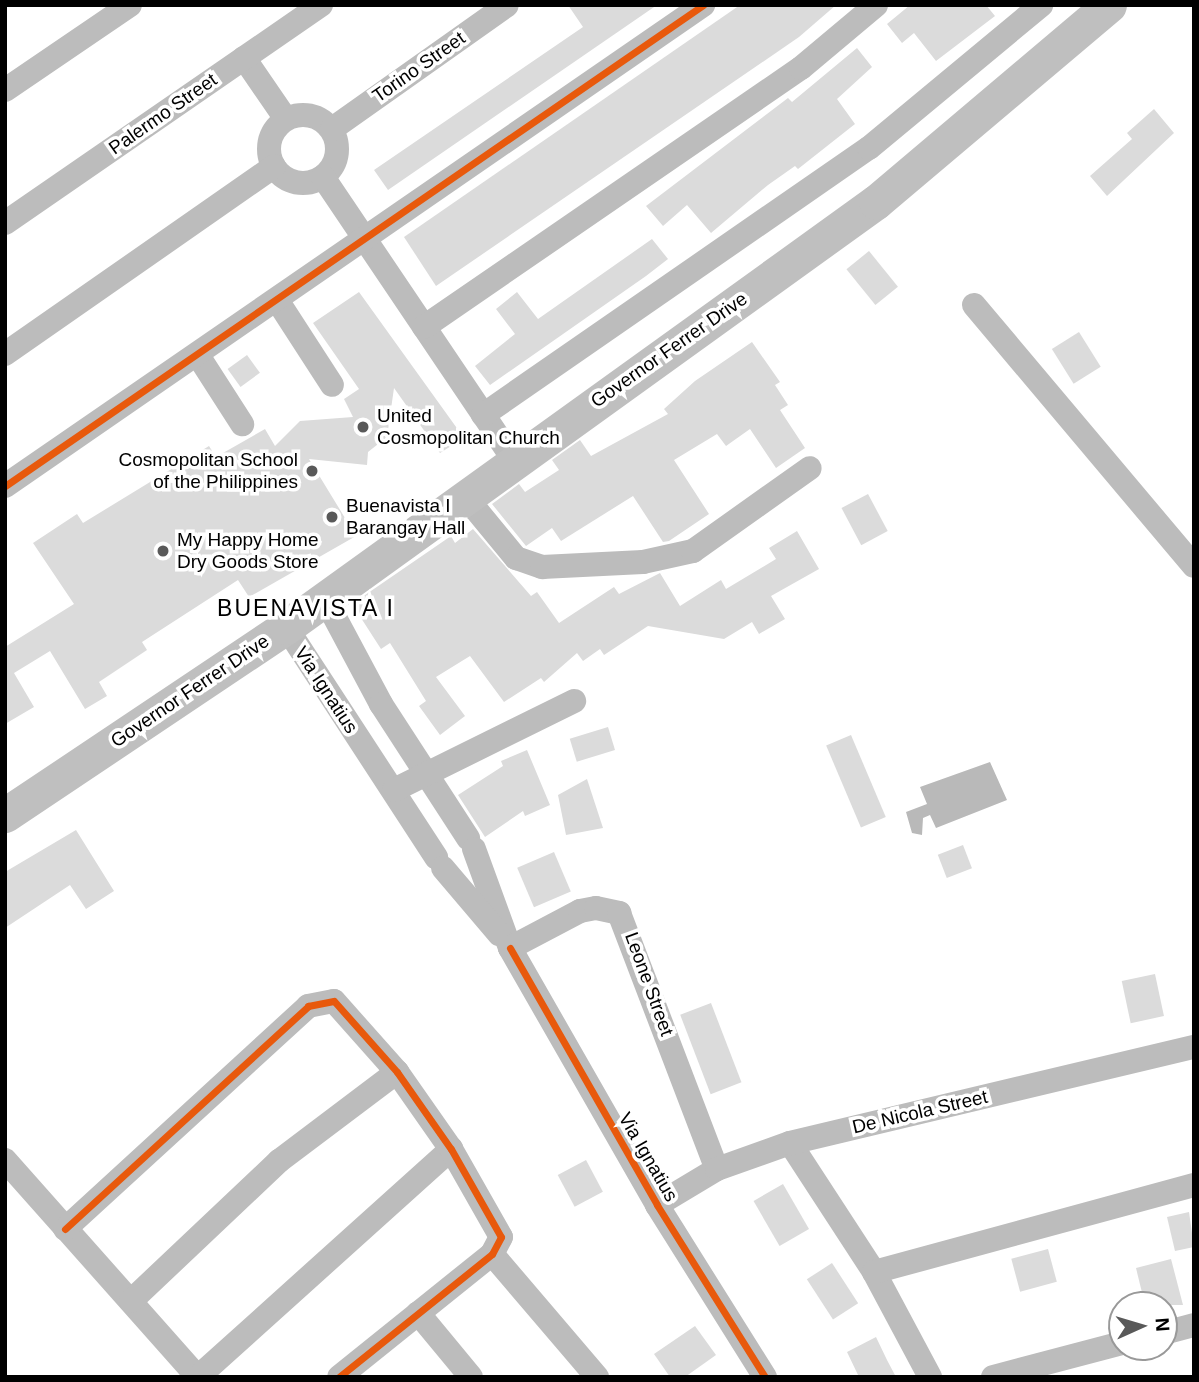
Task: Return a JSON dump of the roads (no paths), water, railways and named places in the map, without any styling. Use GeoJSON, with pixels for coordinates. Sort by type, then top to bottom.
{"type":"FeatureCollection","features":[{"type":"Feature","properties":{"kind":"main road","name":"Governor Ferrer Drive"},"geometry":{"type":"LineString","coordinates":[[5,816],[286,627],[464,495],[876,202],[1109,5]]}},
{"type":"Feature","properties":{"kind":"street"},"geometry":{"type":"LineString","coordinates":[[5,90],[130,5]]}},
{"type":"Feature","properties":{"kind":"street","name":"Palermo Street"},"geometry":{"type":"LineString","coordinates":[[5,223],[321,5]]}},
{"type":"Feature","properties":{"kind":"street","name":"Torino Street"},"geometry":{"type":"LineString","coordinates":[[332,129],[507,5]]}},
{"type":"Feature","properties":{"kind":"street"},"geometry":{"type":"LineString","coordinates":[[5,486],[199,356],[364,238],[703,5]]}},
{"type":"Feature","properties":{"kind":"street"},"geometry":{"type":"LineString","coordinates":[[424,327],[801,68],[876,5]]}},
{"type":"Feature","properties":{"kind":"street"},"geometry":{"type":"LineString","coordinates":[[483,415],[869,148],[1041,5]]}},
{"type":"Feature","properties":{"kind":"street"},"geometry":{"type":"LineString","coordinates":[[244,58],[286,119]]}},
{"type":"Feature","properties":{"kind":"street"},"geometry":{"type":"LineString","coordinates":[[306,114],[332,129],[337,155],[323,177],[297,182],[274,166],[271,140],[286,119],[306,114]]}},
{"type":"Feature","properties":{"kind":"street"},"geometry":{"type":"LineString","coordinates":[[5,354],[274,166]]}},
{"type":"Feature","properties":{"kind":"street"},"geometry":{"type":"LineString","coordinates":[[323,177],[514,460]]}},
{"type":"Feature","properties":{"kind":"street"},"geometry":{"type":"LineString","coordinates":[[277,300],[332,384]]}},
{"type":"Feature","properties":{"kind":"street"},"geometry":{"type":"LineString","coordinates":[[974,305],[1194,566]]}},
{"type":"Feature","properties":{"kind":"street"},"geometry":{"type":"LineString","coordinates":[[199,356],[242,424]]}},
{"type":"Feature","properties":{"kind":"street"},"geometry":{"type":"LineString","coordinates":[[464,495],[516,558],[542,567],[643,562],[693,551],[810,468]]}},
{"type":"Feature","properties":{"kind":"street","name":"Via Ignatius"},"geometry":{"type":"LineString","coordinates":[[325,599],[381,704],[471,844],[510,948],[657,1205],[765,1377]]}},
{"type":"Feature","properties":{"kind":"street","name":"Via Ignatius"},"geometry":{"type":"LineString","coordinates":[[286,627],[440,862],[510,948]]}},
{"type":"Feature","properties":{"kind":"street"},"geometry":{"type":"LineString","coordinates":[[394,790],[424,772],[574,701]]}},
{"type":"Feature","properties":{"kind":"street"},"geometry":{"type":"LineString","coordinates":[[348,725],[381,704]]}},
{"type":"Feature","properties":{"kind":"street","name":"Leone Street"},"geometry":{"type":"LineString","coordinates":[[510,948],[580,911],[596,908],[619,913],[717,1169]]}},
{"type":"Feature","properties":{"kind":"street"},"geometry":{"type":"LineString","coordinates":[[65,1229],[308,1006],[321,1000],[344,1008],[397,1072],[451,1149],[500,1228],[492,1254],[339,1377]]}},
{"type":"Feature","properties":{"kind":"street","name":"De Nicola Street"},"geometry":{"type":"LineString","coordinates":[[657,1205],[717,1169],[790,1143],[1194,1047]]}},
{"type":"Feature","properties":{"kind":"street"},"geometry":{"type":"LineString","coordinates":[[131,1301],[279,1161],[397,1072]]}},
{"type":"Feature","properties":{"kind":"street"},"geometry":{"type":"LineString","coordinates":[[790,1143],[874,1272],[930,1377]]}},
{"type":"Feature","properties":{"kind":"street"},"geometry":{"type":"LineString","coordinates":[[5,1160],[198,1377],[451,1149]]}},
{"type":"Feature","properties":{"kind":"street"},"geometry":{"type":"LineString","coordinates":[[874,1272],[1194,1185]]}},
{"type":"Feature","properties":{"kind":"street"},"geometry":{"type":"LineString","coordinates":[[492,1254],[597,1377]]}},
{"type":"Feature","properties":{"kind":"street"},"geometry":{"type":"LineString","coordinates":[[418,1313],[471,1377]]}},
{"type":"Feature","properties":{"kind":"street"},"geometry":{"type":"LineString","coordinates":[[993,1377],[1108,1347]]}},
{"type":"Feature","properties":{"kind":"place","name":"United Cosmopolitan Church"},"geometry":{"type":"Point","coordinates":[363,427]}},
{"type":"Feature","properties":{"kind":"place","name":"Cosmopolitan School of the Philippines"},"geometry":{"type":"Point","coordinates":[312,471]}},
{"type":"Feature","properties":{"kind":"place","name":"Buenavista I Barangay Hall"},"geometry":{"type":"Point","coordinates":[332,517]}},
{"type":"Feature","properties":{"kind":"place","name":"My Happy Home Dry Goods Store"},"geometry":{"type":"Point","coordinates":[163,551]}},
{"type":"Feature","properties":{"kind":"district","name":"BUENAVISTA I"},"geometry":{"type":"Point","coordinates":[306,608]}}]}
